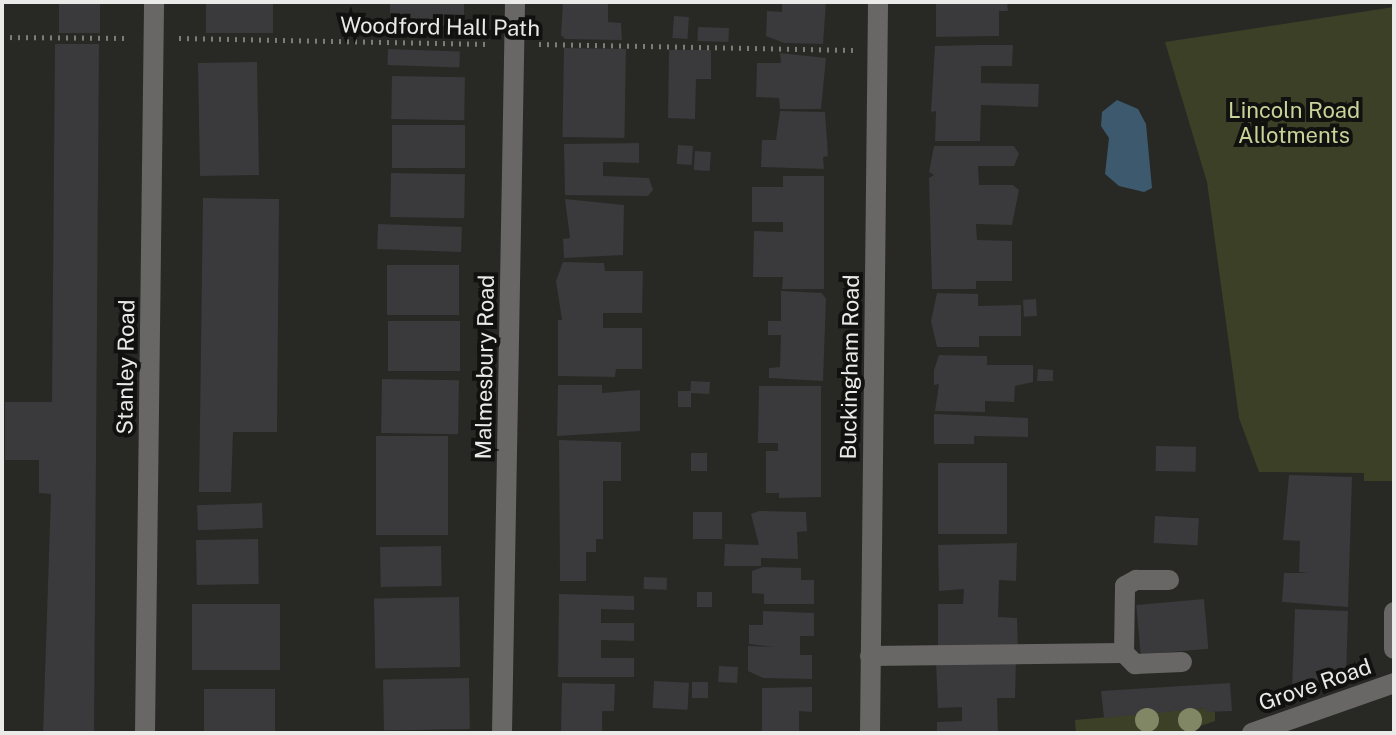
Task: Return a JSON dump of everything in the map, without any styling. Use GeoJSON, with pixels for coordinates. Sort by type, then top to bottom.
{"type":"FeatureCollection","features":[{"type":"Feature","properties":{"kind":"street","name":"Stanley Road"},"geometry":{"type":"LineString","coordinates":[[145,733],[154,2]]}},
{"type":"Feature","properties":{"kind":"street","name":"Malmesbury Road"},"geometry":{"type":"LineString","coordinates":[[502,733],[515,2]]}},
{"type":"Feature","properties":{"kind":"street","name":"Buckingham Road"},"geometry":{"type":"LineString","coordinates":[[870,733],[878,2]]}},
{"type":"Feature","properties":{"kind":"street"},"geometry":{"type":"LineString","coordinates":[[1124,653],[1125,586],[1136,580],[1169,580]]}},
{"type":"Feature","properties":{"kind":"street"},"geometry":{"type":"LineString","coordinates":[[1394,612],[1394,649]]}},
{"type":"Feature","properties":{"kind":"street"},"geometry":{"type":"LineString","coordinates":[[870,656],[1124,653],[1135,664],[1182,662]]}},
{"type":"Feature","properties":{"kind":"street","name":"Grove Road"},"geometry":{"type":"LineString","coordinates":[[1252,733],[1394,683]]}},
{"type":"Feature","properties":{"kind":"path","name":"Woodford Hall Path"},"geometry":{"type":"LineString","coordinates":[[2,37],[877,50]]}},
{"type":"Feature","properties":{"kind":"green space","name":"Lincoln Road Allotments"},"geometry":{"type":"Polygon","coordinates":[[[1394,7],[1394,481],[1364,481],[1364,473],[1259,472],[1239,418],[1207,182],[1165,42],[1394,7]]]}},
{"type":"Feature","properties":{"kind":"green space"},"geometry":{"type":"Polygon","coordinates":[[[1206,708],[1215,712],[1215,721],[1179,733],[1076,733],[1075,720],[1206,708]]]}},
{"type":"Feature","properties":{"kind":"water"},"geometry":{"type":"Polygon","coordinates":[[[1117,100],[1138,109],[1146,124],[1152,188],[1144,192],[1119,186],[1105,174],[1109,138],[1101,126],[1102,112],[1117,100]]]}},
{"type":"Feature","properties":{"kind":"building"},"geometry":{"type":"Polygon","coordinates":[[[59,2],[100,2],[100,33],[59,33],[59,2]]]}},
{"type":"Feature","properties":{"kind":"building"},"geometry":{"type":"Polygon","coordinates":[[[206,2],[273,2],[273,33],[206,33],[206,2]]]}},
{"type":"Feature","properties":{"kind":"building"},"geometry":{"type":"Polygon","coordinates":[[[390,2],[464,2],[464,26],[390,26],[390,2]]]}},
{"type":"Feature","properties":{"kind":"building"},"geometry":{"type":"Polygon","coordinates":[[[563,2],[608,2],[608,22],[621,23],[622,40],[565,39],[561,35],[563,2]]]}},
{"type":"Feature","properties":{"kind":"building"},"geometry":{"type":"Polygon","coordinates":[[[782,2],[826,2],[823,44],[784,43],[766,36],[767,11],[782,12],[782,2]]]}},
{"type":"Feature","properties":{"kind":"building"},"geometry":{"type":"Polygon","coordinates":[[[936,2],[1007,2],[1008,11],[999,11],[999,36],[936,37],[936,2]]]}},
{"type":"Feature","properties":{"kind":"building"},"geometry":{"type":"Polygon","coordinates":[[[674,16],[689,17],[687,39],[672,38],[674,16]]]}},
{"type":"Feature","properties":{"kind":"building"},"geometry":{"type":"Polygon","coordinates":[[[698,27],[729,28],[728,42],[698,41],[698,27]]]}},
{"type":"Feature","properties":{"kind":"building"},"geometry":{"type":"Polygon","coordinates":[[[55,44],[99,44],[94,733],[43,733],[51,494],[39,493],[39,460],[5,460],[5,402],[52,402],[55,44]]]}},
{"type":"Feature","properties":{"kind":"building"},"geometry":{"type":"Polygon","coordinates":[[[1013,45],[1012,66],[981,66],[981,83],[1039,84],[1038,107],[981,105],[980,141],[935,141],[936,111],[931,112],[935,46],[1013,45]]]}},
{"type":"Feature","properties":{"kind":"building"},"geometry":{"type":"Polygon","coordinates":[[[564,48],[626,49],[624,138],[562,137],[564,48]]]}},
{"type":"Feature","properties":{"kind":"building"},"geometry":{"type":"Polygon","coordinates":[[[388,49],[460,52],[459,68],[387,65],[388,49]]]}},
{"type":"Feature","properties":{"kind":"building"},"geometry":{"type":"Polygon","coordinates":[[[669,50],[711,50],[711,79],[696,79],[695,119],[668,118],[669,50]]]}},
{"type":"Feature","properties":{"kind":"building"},"geometry":{"type":"Polygon","coordinates":[[[780,53],[826,58],[821,109],[780,109],[779,98],[756,97],[757,63],[781,63],[780,53]]]}},
{"type":"Feature","properties":{"kind":"building"},"geometry":{"type":"Polygon","coordinates":[[[257,62],[259,175],[200,176],[198,63],[257,62]]]}},
{"type":"Feature","properties":{"kind":"building"},"geometry":{"type":"Polygon","coordinates":[[[392,76],[465,77],[464,120],[391,119],[392,76]]]}},
{"type":"Feature","properties":{"kind":"building"},"geometry":{"type":"Polygon","coordinates":[[[780,111],[825,112],[828,156],[823,157],[824,169],[761,167],[762,140],[776,140],[780,111]]]}},
{"type":"Feature","properties":{"kind":"building"},"geometry":{"type":"Polygon","coordinates":[[[392,125],[465,125],[465,168],[392,168],[392,125]]]}},
{"type":"Feature","properties":{"kind":"building"},"geometry":{"type":"Polygon","coordinates":[[[639,143],[639,163],[603,162],[603,176],[649,178],[653,190],[648,196],[565,195],[564,144],[639,143]]]}},
{"type":"Feature","properties":{"kind":"building"},"geometry":{"type":"Polygon","coordinates":[[[678,145],[693,146],[692,165],[677,164],[678,145]]]}},
{"type":"Feature","properties":{"kind":"building"},"geometry":{"type":"Polygon","coordinates":[[[934,146],[1014,146],[1019,154],[1014,166],[978,166],[979,185],[1013,185],[1019,190],[1012,225],[976,224],[977,240],[1012,241],[1012,281],[976,281],[976,289],[932,289],[929,178],[934,175],[929,172],[934,146]]]}},
{"type":"Feature","properties":{"kind":"building"},"geometry":{"type":"Polygon","coordinates":[[[695,151],[711,152],[710,171],[694,170],[695,151]]]}},
{"type":"Feature","properties":{"kind":"building"},"geometry":{"type":"Polygon","coordinates":[[[391,173],[465,174],[464,218],[390,217],[391,173]]]}},
{"type":"Feature","properties":{"kind":"building"},"geometry":{"type":"Polygon","coordinates":[[[783,176],[824,176],[824,289],[782,289],[783,277],[753,277],[754,231],[783,232],[783,222],[752,222],[752,187],[783,187],[783,176]]]}},
{"type":"Feature","properties":{"kind":"building"},"geometry":{"type":"Polygon","coordinates":[[[203,198],[279,199],[277,432],[233,432],[231,492],[199,492],[203,198]]]}},
{"type":"Feature","properties":{"kind":"building"},"geometry":{"type":"Polygon","coordinates":[[[565,199],[624,205],[623,255],[564,258],[563,239],[570,238],[565,199]]]}},
{"type":"Feature","properties":{"kind":"building"},"geometry":{"type":"Polygon","coordinates":[[[378,224],[462,227],[461,252],[377,249],[378,224]]]}},
{"type":"Feature","properties":{"kind":"building"},"geometry":{"type":"Polygon","coordinates":[[[563,262],[604,263],[605,271],[643,271],[642,313],[603,313],[603,328],[642,328],[642,369],[616,369],[615,377],[558,376],[558,320],[562,320],[556,281],[563,262]]]}},
{"type":"Feature","properties":{"kind":"building"},"geometry":{"type":"Polygon","coordinates":[[[387,265],[459,265],[459,315],[387,315],[387,265]]]}},
{"type":"Feature","properties":{"kind":"building"},"geometry":{"type":"Polygon","coordinates":[[[781,291],[822,293],[826,299],[823,381],[769,378],[769,368],[780,367],[781,335],[768,335],[768,321],[781,321],[781,291]]]}},
{"type":"Feature","properties":{"kind":"building"},"geometry":{"type":"Polygon","coordinates":[[[937,293],[978,294],[978,306],[1021,305],[1021,336],[979,336],[979,347],[937,347],[931,321],[937,293]]]}},
{"type":"Feature","properties":{"kind":"building"},"geometry":{"type":"Polygon","coordinates":[[[1036,299],[1037,316],[1024,317],[1023,300],[1036,299]]]}},
{"type":"Feature","properties":{"kind":"building"},"geometry":{"type":"Polygon","coordinates":[[[388,321],[460,321],[460,371],[388,371],[388,321]]]}},
{"type":"Feature","properties":{"kind":"building"},"geometry":{"type":"Polygon","coordinates":[[[939,355],[987,356],[987,365],[1033,365],[1033,382],[1015,386],[1014,402],[985,401],[985,412],[935,411],[939,384],[934,385],[934,370],[939,355]]]}},
{"type":"Feature","properties":{"kind":"building"},"geometry":{"type":"Polygon","coordinates":[[[1038,369],[1053,370],[1053,381],[1037,381],[1038,369]]]}},
{"type":"Feature","properties":{"kind":"building"},"geometry":{"type":"Polygon","coordinates":[[[382,379],[459,380],[458,434],[381,433],[382,379]]]}},
{"type":"Feature","properties":{"kind":"building"},"geometry":{"type":"Polygon","coordinates":[[[691,381],[710,382],[709,394],[690,393],[691,381]]]}},
{"type":"Feature","properties":{"kind":"building"},"geometry":{"type":"Polygon","coordinates":[[[558,385],[602,385],[602,393],[640,390],[640,431],[557,436],[558,385]]]}},
{"type":"Feature","properties":{"kind":"building"},"geometry":{"type":"Polygon","coordinates":[[[759,386],[821,386],[821,497],[779,498],[779,493],[766,493],[766,451],[778,451],[778,443],[758,443],[759,386]]]}},
{"type":"Feature","properties":{"kind":"building"},"geometry":{"type":"Polygon","coordinates":[[[678,391],[691,391],[691,407],[678,407],[678,391]]]}},
{"type":"Feature","properties":{"kind":"building"},"geometry":{"type":"Polygon","coordinates":[[[934,414],[1028,418],[1028,437],[974,436],[974,444],[934,444],[934,414]]]}},
{"type":"Feature","properties":{"kind":"building"},"geometry":{"type":"Polygon","coordinates":[[[376,436],[448,436],[448,535],[376,535],[376,436]]]}},
{"type":"Feature","properties":{"kind":"building"},"geometry":{"type":"Polygon","coordinates":[[[559,440],[621,442],[621,481],[603,481],[603,539],[596,539],[596,552],[586,552],[586,581],[560,581],[559,440]]]}},
{"type":"Feature","properties":{"kind":"building"},"geometry":{"type":"Polygon","coordinates":[[[1156,446],[1196,447],[1196,472],[1156,471],[1156,446]]]}},
{"type":"Feature","properties":{"kind":"building"},"geometry":{"type":"Polygon","coordinates":[[[691,453],[707,453],[707,471],[691,471],[691,453]]]}},
{"type":"Feature","properties":{"kind":"building"},"geometry":{"type":"Polygon","coordinates":[[[938,463],[1007,463],[1007,534],[938,534],[938,463]]]}},
{"type":"Feature","properties":{"kind":"building"},"geometry":{"type":"Polygon","coordinates":[[[1289,475],[1352,477],[1348,607],[1282,602],[1284,573],[1309,573],[1299,572],[1300,541],[1283,540],[1289,475]]]}},
{"type":"Feature","properties":{"kind":"building"},"geometry":{"type":"Polygon","coordinates":[[[262,503],[263,528],[198,530],[197,505],[262,503]]]}},
{"type":"Feature","properties":{"kind":"building"},"geometry":{"type":"Polygon","coordinates":[[[759,511],[806,512],[807,531],[797,532],[798,559],[761,558],[761,566],[724,566],[725,544],[759,545],[751,514],[759,511]]]}},
{"type":"Feature","properties":{"kind":"building"},"geometry":{"type":"Polygon","coordinates":[[[693,512],[722,512],[722,539],[693,539],[693,512]]]}},
{"type":"Feature","properties":{"kind":"building"},"geometry":{"type":"Polygon","coordinates":[[[1155,516],[1199,518],[1198,545],[1154,543],[1155,516]]]}},
{"type":"Feature","properties":{"kind":"building"},"geometry":{"type":"Polygon","coordinates":[[[258,539],[259,584],[197,585],[196,540],[258,539]]]}},
{"type":"Feature","properties":{"kind":"building"},"geometry":{"type":"Polygon","coordinates":[[[1017,543],[1016,581],[999,580],[998,617],[1017,618],[1018,650],[938,649],[938,604],[963,604],[964,589],[939,591],[938,545],[1017,543]]]}},
{"type":"Feature","properties":{"kind":"building"},"geometry":{"type":"Polygon","coordinates":[[[441,546],[442,586],[381,587],[380,547],[441,546]]]}},
{"type":"Feature","properties":{"kind":"building"},"geometry":{"type":"Polygon","coordinates":[[[763,567],[801,568],[801,580],[814,580],[814,604],[764,604],[764,594],[752,593],[752,571],[763,567]]]}},
{"type":"Feature","properties":{"kind":"building"},"geometry":{"type":"Polygon","coordinates":[[[644,577],[667,578],[667,590],[644,589],[644,577]]]}},
{"type":"Feature","properties":{"kind":"building"},"geometry":{"type":"Polygon","coordinates":[[[697,592],[712,592],[712,607],[697,607],[697,592]]]}},
{"type":"Feature","properties":{"kind":"building"},"geometry":{"type":"Polygon","coordinates":[[[559,594],[634,596],[634,610],[601,609],[601,623],[634,623],[634,641],[601,640],[601,658],[634,658],[634,677],[558,677],[559,594]]]}},
{"type":"Feature","properties":{"kind":"building"},"geometry":{"type":"Polygon","coordinates":[[[459,597],[460,667],[375,668],[374,598],[459,597]]]}},
{"type":"Feature","properties":{"kind":"building"},"geometry":{"type":"Polygon","coordinates":[[[1204,599],[1208,649],[1141,655],[1136,605],[1204,599]]]}},
{"type":"Feature","properties":{"kind":"building"},"geometry":{"type":"Polygon","coordinates":[[[192,604],[280,604],[280,670],[192,670],[192,604]]]}},
{"type":"Feature","properties":{"kind":"building"},"geometry":{"type":"Polygon","coordinates":[[[1295,609],[1348,611],[1346,679],[1320,680],[1320,685],[1292,691],[1295,609]]]}},
{"type":"Feature","properties":{"kind":"building"},"geometry":{"type":"Polygon","coordinates":[[[763,611],[814,613],[814,636],[800,636],[800,655],[812,655],[812,679],[763,678],[748,671],[748,646],[774,647],[749,644],[749,625],[763,625],[763,611]]]}},
{"type":"Feature","properties":{"kind":"building"},"geometry":{"type":"Polygon","coordinates":[[[1016,661],[1015,698],[997,698],[998,733],[937,733],[937,722],[962,721],[962,707],[938,708],[936,662],[1016,661]]]}},
{"type":"Feature","properties":{"kind":"building"},"geometry":{"type":"Polygon","coordinates":[[[719,666],[738,667],[737,683],[718,682],[719,666]]]}},
{"type":"Feature","properties":{"kind":"building"},"geometry":{"type":"Polygon","coordinates":[[[469,678],[470,729],[384,730],[383,680],[469,678]]]}},
{"type":"Feature","properties":{"kind":"building"},"geometry":{"type":"Polygon","coordinates":[[[654,681],[689,683],[688,710],[653,708],[654,681]]]}},
{"type":"Feature","properties":{"kind":"building"},"geometry":{"type":"Polygon","coordinates":[[[692,682],[708,682],[708,698],[692,698],[692,682]]]}},
{"type":"Feature","properties":{"kind":"building"},"geometry":{"type":"Polygon","coordinates":[[[562,683],[615,684],[614,711],[602,711],[602,733],[561,733],[562,683]]]}},
{"type":"Feature","properties":{"kind":"building"},"geometry":{"type":"Polygon","coordinates":[[[1230,683],[1232,711],[1206,712],[1206,708],[1104,718],[1101,691],[1230,683]]]}},
{"type":"Feature","properties":{"kind":"building"},"geometry":{"type":"Polygon","coordinates":[[[812,687],[812,712],[799,711],[799,733],[762,733],[762,688],[812,687]]]}},
{"type":"Feature","properties":{"kind":"building"},"geometry":{"type":"Polygon","coordinates":[[[204,689],[275,689],[275,733],[204,733],[204,689]]]}}]}
